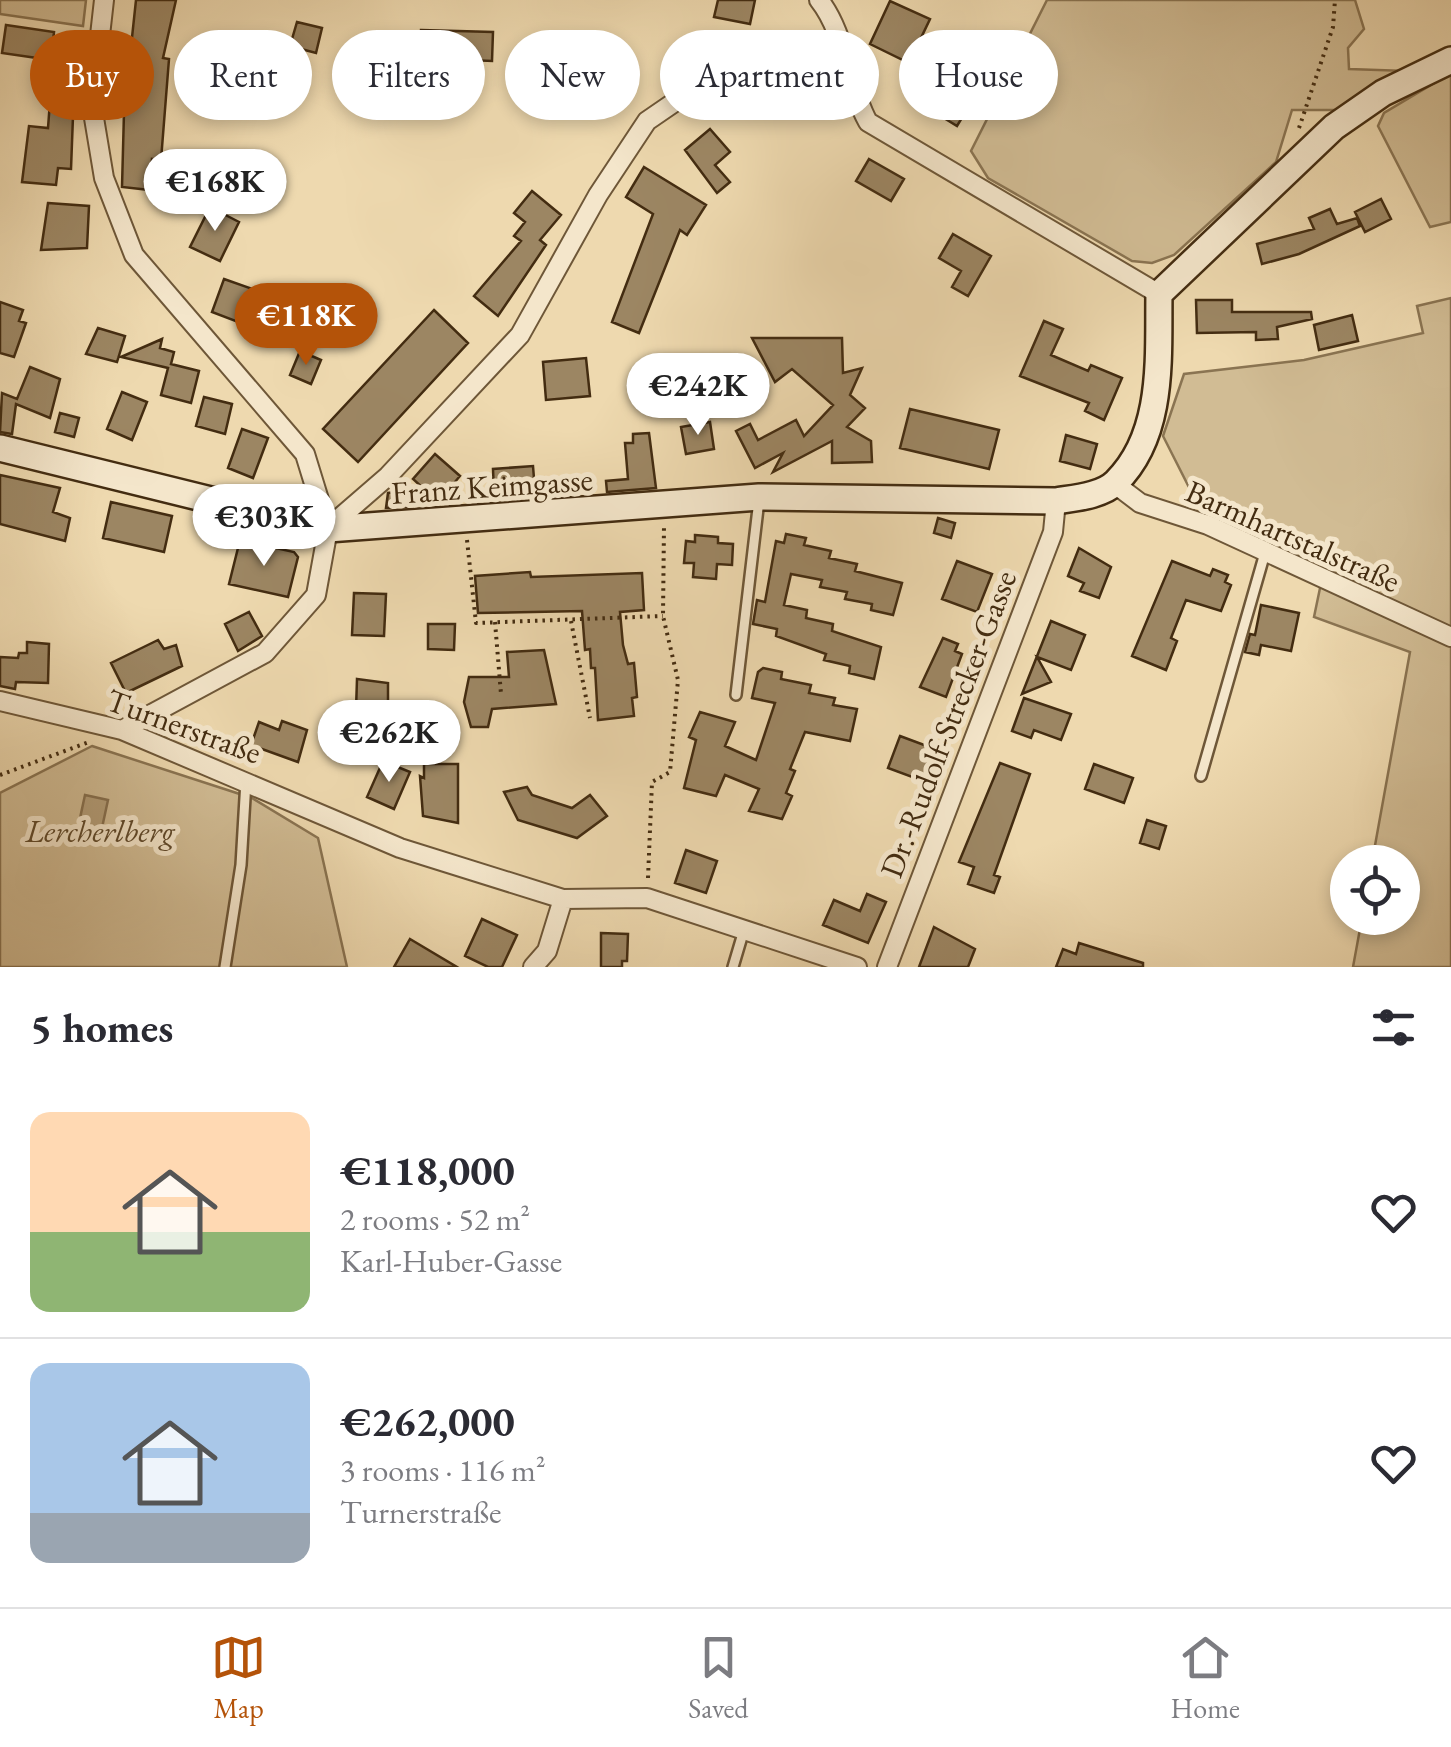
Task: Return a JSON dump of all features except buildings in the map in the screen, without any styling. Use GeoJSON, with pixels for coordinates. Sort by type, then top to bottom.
{"type":"FeatureCollection","features":[{"type":"Feature","properties":{"kind":"main road"},"geometry":{"type":"LineString","coordinates":[[1114,484],[1143,441],[1157,393],[1159,294],[1360,107],[1451,60]]}},
{"type":"Feature","properties":{"kind":"main road","name":"Franz Keimgasse"},"geometry":{"type":"LineString","coordinates":[[0,448],[328,529],[760,497],[1056,501],[1088,496],[1114,484]]}},
{"type":"Feature","properties":{"kind":"street"},"geometry":{"type":"LineString","coordinates":[[104,0],[92,106],[104,178],[134,255],[305,454],[328,529],[316,595],[265,653],[122,730]]}},
{"type":"Feature","properties":{"kind":"street"},"geometry":{"type":"LineString","coordinates":[[819,0],[836,30]]}},
{"type":"Feature","properties":{"kind":"street"},"geometry":{"type":"LineString","coordinates":[[328,529],[388,476],[520,335],[598,195],[647,122],[660,113]]}},
{"type":"Feature","properties":{"kind":"street"},"geometry":{"type":"LineString","coordinates":[[867,120],[1159,294]]}},
{"type":"Feature","properties":{"kind":"street","name":"Barmhartstalstraße"},"geometry":{"type":"LineString","coordinates":[[1114,484],[1140,503],[1208,526],[1451,637]]}},
{"type":"Feature","properties":{"kind":"street","name":"Dr.-Rudolf-Strecker-Gasse"},"geometry":{"type":"LineString","coordinates":[[887,967],[1054,532],[1056,501]]}},
{"type":"Feature","properties":{"kind":"street","name":"Turnerstraße"},"geometry":{"type":"LineString","coordinates":[[0,702],[122,730],[400,848],[563,899],[646,898],[857,967]]}},
{"type":"Feature","properties":{"kind":"street"},"geometry":{"type":"LineString","coordinates":[[533,967],[547,951],[563,899]]}},
{"type":"Feature","properties":{"kind":"lane"},"geometry":{"type":"LineString","coordinates":[[736,695],[760,497]]}},
{"type":"Feature","properties":{"kind":"lane"},"geometry":{"type":"LineString","coordinates":[[1201,776],[1265,553]]}},
{"type":"Feature","properties":{"kind":"lane"},"geometry":{"type":"LineString","coordinates":[[226,967],[241,866],[246,780]]}},
{"type":"Feature","properties":{"kind":"lane"},"geometry":{"type":"LineString","coordinates":[[733,967],[744,930]]}},
{"type":"Feature","properties":{"kind":"path"},"geometry":{"type":"LineString","coordinates":[[1284,175],[1333,27],[1336,0]]}},
{"type":"Feature","properties":{"kind":"path"},"geometry":{"type":"LineString","coordinates":[[646,898],[652,782],[670,772],[678,680],[663,616],[664,507]]}},
{"type":"Feature","properties":{"kind":"path"},"geometry":{"type":"LineString","coordinates":[[465,520],[476,622],[663,616]]}},
{"type":"Feature","properties":{"kind":"path"},"geometry":{"type":"LineString","coordinates":[[571,621],[590,718]]}},
{"type":"Feature","properties":{"kind":"path"},"geometry":{"type":"LineString","coordinates":[[495,622],[501,694]]}},
{"type":"Feature","properties":{"kind":"path"},"geometry":{"type":"LineString","coordinates":[[0,775],[122,730]]}},
{"type":"Feature","properties":{"kind":"green space"},"geometry":{"type":"Polygon","coordinates":[[[0,0],[86,0],[83,26],[0,14],[0,0]]]}},
{"type":"Feature","properties":{"kind":"green space"},"geometry":{"type":"Polygon","coordinates":[[[1047,0],[1355,0],[1364,29],[1348,48],[1349,69],[1409,71],[1338,110],[1292,110],[1276,162],[1174,255],[1152,263],[1132,261],[988,178],[971,151],[987,120],[1058,120],[1058,30],[1032,30],[1047,0]]]}},
{"type":"Feature","properties":{"kind":"green space"},"geometry":{"type":"Polygon","coordinates":[[[1451,73],[1451,222],[1430,227],[1378,126],[1384,113],[1451,73]]]}},
{"type":"Feature","properties":{"kind":"green space"},"geometry":{"type":"Polygon","coordinates":[[[1451,298],[1451,967],[1353,967],[1359,935],[1420,935],[1420,845],[1375,845],[1410,652],[1314,617],[1324,569],[1199,507],[1163,436],[1184,374],[1304,360],[1423,333],[1417,306],[1451,298]]]}},
{"type":"Feature","properties":{"kind":"green space","name":"Lercherlberg"},"geometry":{"type":"Polygon","coordinates":[[[92,746],[252,798],[318,838],[347,967],[0,967],[0,793],[92,746]]]}},
{"type":"Feature","properties":{"kind":"shaded area"},"geometry":{"type":"Polygon","coordinates":[[[85,795],[108,800],[100,837],[77,832],[85,795]]]}}]}
